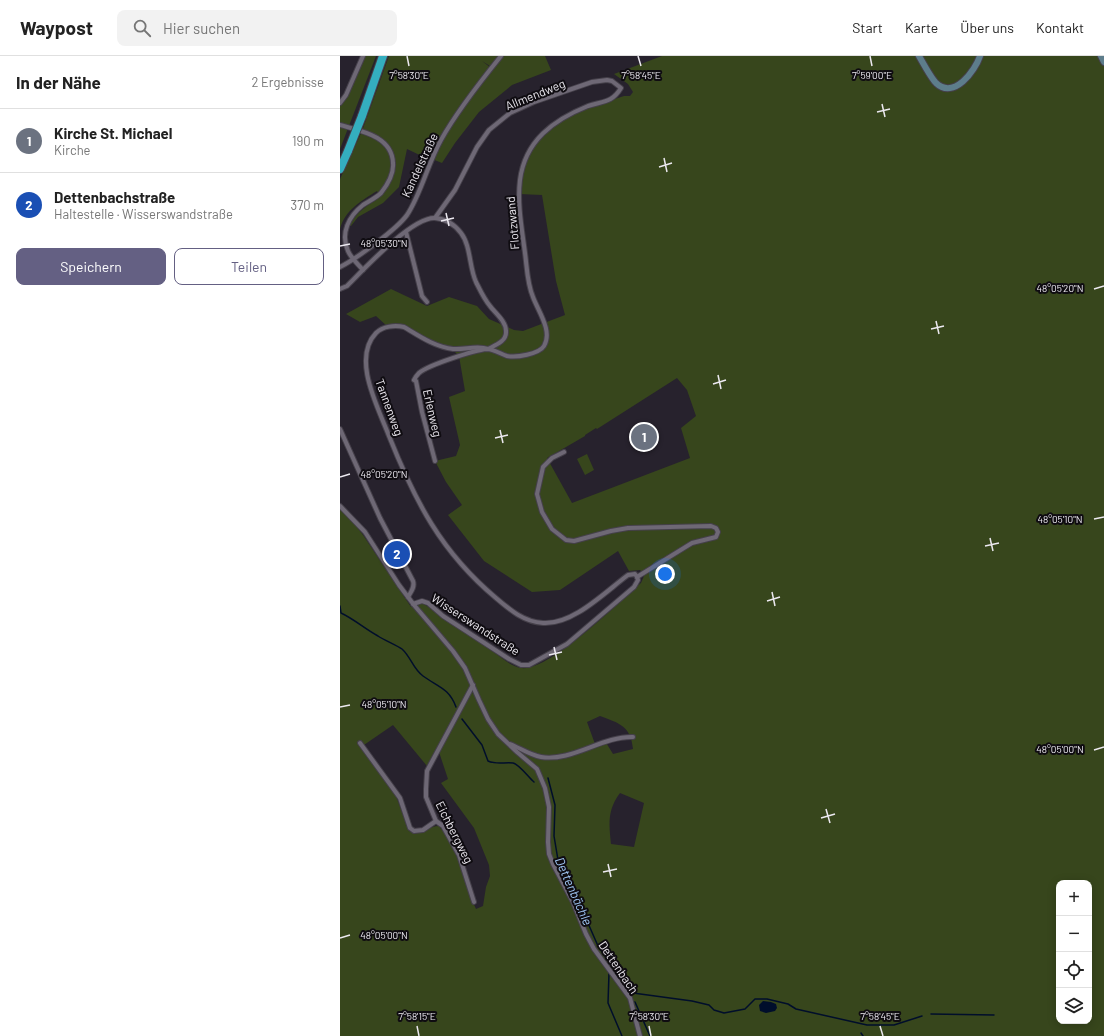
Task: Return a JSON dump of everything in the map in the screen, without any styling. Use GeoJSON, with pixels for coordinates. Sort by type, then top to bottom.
{"type":"FeatureCollection","features":[{"type":"Feature","properties":{"kind":"highway"},"geometry":{"type":"LineString","coordinates":[[340,169],[362,116],[383,56]]}},
{"type":"Feature","properties":{"kind":"street"},"geometry":{"type":"LineString","coordinates":[[340,103],[346,94],[363,56]]}},
{"type":"Feature","properties":{"kind":"street","name":"Kandelstraße"},"geometry":{"type":"LineString","coordinates":[[340,267],[381,238],[398,224],[406,215],[448,127],[486,74],[501,56]]}},
{"type":"Feature","properties":{"kind":"street"},"geometry":{"type":"LineString","coordinates":[[919,56],[936,83],[944,88],[954,88],[962,82],[969,75],[978,62],[980,56]]}},
{"type":"Feature","properties":{"kind":"street"},"geometry":{"type":"LineString","coordinates":[[1101,56],[1104,62]]}},
{"type":"Feature","properties":{"kind":"street","name":"Allmendweg"},"geometry":{"type":"LineString","coordinates":[[435,218],[455,190],[477,146],[489,130],[510,113],[563,92],[597,81],[612,81],[621,88]]}},
{"type":"Feature","properties":{"kind":"street","name":"Flotzwand"},"geometry":{"type":"LineString","coordinates":[[488,349],[509,356],[535,353],[543,347],[547,336],[545,325],[532,296],[528,281],[520,209],[520,179],[528,152],[539,137],[549,128],[578,111],[614,98],[621,88]]}},
{"type":"Feature","properties":{"kind":"street"},"geometry":{"type":"LineString","coordinates":[[340,125],[374,136],[388,146],[393,159],[392,174],[387,184],[379,195],[356,212],[347,225],[345,240],[348,250],[353,259],[363,270]]}},
{"type":"Feature","properties":{"kind":"street"},"geometry":{"type":"LineString","coordinates":[[340,289],[347,286],[411,228],[428,219],[435,218],[444,220],[454,225],[462,234],[467,245],[476,282],[485,299],[505,325],[505,337],[501,342],[488,349]]}},
{"type":"Feature","properties":{"kind":"street"},"geometry":{"type":"LineString","coordinates":[[406,232],[422,296],[427,302]]}},
{"type":"Feature","properties":{"kind":"street","name":"Tannenweg"},"geometry":{"type":"LineString","coordinates":[[488,349],[482,347],[463,350],[440,347],[404,327],[398,326],[388,327],[378,331],[372,337],[368,345],[366,362],[370,388],[374,401],[409,483],[442,540],[461,565],[490,593],[512,611],[534,622],[555,623],[566,620],[587,607],[628,575],[635,574],[637,577]]}},
{"type":"Feature","properties":{"kind":"street","name":"Erlenweg"},"geometry":{"type":"LineString","coordinates":[[435,461],[416,382],[414,380],[419,372],[434,365],[459,356],[488,349]]}},
{"type":"Feature","properties":{"kind":"street"},"geometry":{"type":"LineString","coordinates":[[340,429],[373,504],[413,581],[414,584],[408,597]]}},
{"type":"Feature","properties":{"kind":"street","name":"Wisserswandstraße"},"geometry":{"type":"LineString","coordinates":[[413,604],[422,601],[428,603],[443,616],[508,659],[522,665],[529,664],[567,644],[634,587],[638,580],[637,577],[692,542],[716,537],[718,532],[716,528],[711,526],[628,528],[574,541],[566,540],[552,529],[540,508],[536,494],[543,467],[552,458],[564,452]]}},
{"type":"Feature","properties":{"kind":"street","name":"Dettenbach"},"geometry":{"type":"LineString","coordinates":[[340,506],[365,532],[413,604],[466,668],[478,700],[498,734],[537,769],[545,788],[549,808],[549,854],[594,949],[630,998],[640,1036]]}},
{"type":"Feature","properties":{"kind":"street","name":"Eichbergweg"},"geometry":{"type":"LineString","coordinates":[[473,685],[427,771],[426,797],[436,821],[443,826],[459,855],[474,902]]}},
{"type":"Feature","properties":{"kind":"street","name":"Dettenbach"},"geometry":{"type":"LineString","coordinates":[[506,742],[531,754],[543,757],[572,754],[605,741],[633,737]]}},
{"type":"Feature","properties":{"kind":"street"},"geometry":{"type":"LineString","coordinates":[[360,743],[400,798],[410,828],[414,831],[423,830],[436,821]]}},
{"type":"Feature","properties":{"kind":"green space"},"geometry":{"type":"Polygon","coordinates":[[[363,56],[376,56],[340,149],[340,103],[363,56]]]}},
{"type":"Feature","properties":{"kind":"green space"},"geometry":{"type":"Polygon","coordinates":[[[389,56],[498,56],[490,66],[482,61],[491,68],[501,56],[545,56],[551,70],[512,85],[479,112],[455,143],[442,163],[428,159],[407,149],[399,187],[383,203],[358,217],[351,226],[349,225],[359,212],[380,197],[377,191],[360,202],[346,216],[340,229],[340,179],[362,131],[389,56]]]}},
{"type":"Feature","properties":{"kind":"green space"},"geometry":{"type":"Polygon","coordinates":[[[662,56],[1104,56],[1104,1036],[340,1036],[340,508],[363,535],[411,607],[422,603],[507,662],[521,668],[533,666],[548,659],[565,648],[601,619],[641,583],[644,576],[640,570],[629,571],[618,551],[560,590],[532,592],[484,561],[448,515],[462,505],[446,482],[435,461],[456,456],[460,445],[449,397],[465,391],[459,356],[452,349],[440,347],[404,327],[388,327],[376,316],[360,322],[346,314],[391,289],[427,306],[449,297],[477,306],[489,319],[514,330],[523,331],[565,315],[556,281],[542,195],[519,194],[528,152],[549,128],[578,111],[624,96],[630,96],[633,92],[628,84],[614,74],[662,56]],[[677,378],[597,429],[596,428],[547,458],[572,503],[690,458],[681,428],[696,416],[687,390],[677,378]],[[600,716],[587,722],[595,744],[605,741],[613,754],[633,749],[630,735],[623,726],[600,716]],[[393,725],[361,747],[396,796],[409,831],[417,833],[439,826],[444,832],[461,867],[476,909],[483,906],[486,887],[490,876],[489,865],[474,828],[441,783],[448,779],[438,749],[436,749],[427,766],[393,725]],[[620,793],[616,799],[610,818],[611,844],[634,847],[644,803],[620,793]]]}},
{"type":"Feature","properties":{"kind":"green space"},"geometry":{"type":"Polygon","coordinates":[[[587,454],[594,470],[585,475],[577,459],[587,454]]]}},
{"type":"Feature","properties":{"kind":"water"},"geometry":{"type":"Polygon","coordinates":[[[763,1001],[776,1004],[777,1008],[775,1011],[766,1013],[760,1011],[759,1005],[763,1001]]]}},
{"type":"Feature","properties":{"kind":"waterway","name":"Dettenbächle"},"geometry":{"type":"LineString","coordinates":[[340,606],[341,613],[402,649],[420,673],[428,680],[442,688],[450,696],[456,707]]}},
{"type":"Feature","properties":{"kind":"waterway","name":"Dettenbächle"},"geometry":{"type":"LineString","coordinates":[[462,719],[482,745],[488,761],[494,763],[513,763],[521,768],[534,782]]}},
{"type":"Feature","properties":{"kind":"waterway"},"geometry":{"type":"LineString","coordinates":[[548,778],[555,805],[554,836],[558,860],[577,898],[598,946],[628,989],[633,993],[692,1001],[709,1005],[714,1010],[724,1013],[745,1009],[755,999],[767,999],[788,1004],[796,1009],[867,1025],[894,1025],[922,1016]]}},
{"type":"Feature","properties":{"kind":"waterway"},"geometry":{"type":"LineString","coordinates":[[609,973],[608,1003],[622,1036]]}},
{"type":"Feature","properties":{"kind":"waterway","name":"Dettenbächle"},"geometry":{"type":"LineString","coordinates":[[635,1002],[650,1036]]}},
{"type":"Feature","properties":{"kind":"waterway"},"geometry":{"type":"LineString","coordinates":[[931,1014],[994,1015]]}},
{"type":"Feature","properties":{"kind":"place","name":"Kirche St. Michael"},"geometry":{"type":"Point","coordinates":[644,437]}},
{"type":"Feature","properties":{"kind":"place","name":"Dettenbachstraße"},"geometry":{"type":"Point","coordinates":[397,554]}}]}
